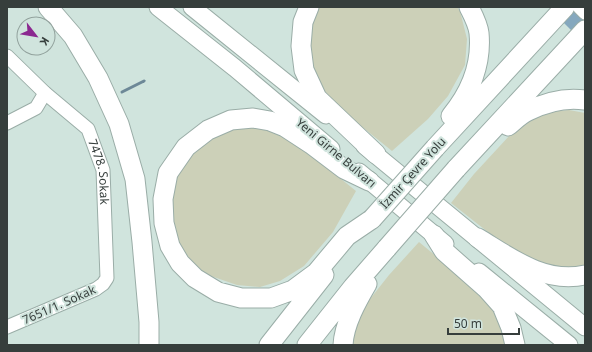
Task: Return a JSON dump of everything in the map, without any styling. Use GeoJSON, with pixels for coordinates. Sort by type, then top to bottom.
{"type":"FeatureCollection","features":[{"type":"Feature","properties":{"kind":"highway"},"geometry":{"type":"LineString","coordinates":[[48,7],[73,36],[98,78],[123,138],[135,179],[149,322],[149,345]]}},
{"type":"Feature","properties":{"kind":"highway"},"geometry":{"type":"LineString","coordinates":[[309,7],[303,22],[302,30],[301,46],[304,70],[317,98],[376,154]]}},
{"type":"Feature","properties":{"kind":"highway"},"geometry":{"type":"LineString","coordinates":[[435,148],[438,132],[462,103],[476,72],[479,32],[469,7]]}},
{"type":"Feature","properties":{"kind":"highway","name":"İzmir Çevre Yolu"},"geometry":{"type":"LineString","coordinates":[[269,345],[318,282],[372,219],[435,148],[565,7]]}},
{"type":"Feature","properties":{"kind":"highway"},"geometry":{"type":"LineString","coordinates":[[307,345],[353,287],[456,169],[585,30]]}},
{"type":"Feature","properties":{"kind":"highway"},"geometry":{"type":"LineString","coordinates":[[456,169],[527,111],[555,100],[585,100]]}},
{"type":"Feature","properties":{"kind":"highway"},"geometry":{"type":"LineString","coordinates":[[369,181],[344,169],[311,144],[285,127],[253,118],[231,120],[208,130],[186,147],[168,173],[163,199],[164,223],[170,246],[180,263],[195,278],[218,292],[241,298],[271,298],[292,290],[316,273],[347,236],[372,219]]}},
{"type":"Feature","properties":{"kind":"highway"},"geometry":{"type":"LineString","coordinates":[[434,235],[444,251],[486,288],[502,306],[511,328],[515,345]]}},
{"type":"Feature","properties":{"kind":"highway"},"geometry":{"type":"LineString","coordinates":[[478,238],[522,265],[551,276],[572,278],[585,276]]}},
{"type":"Feature","properties":{"kind":"highway"},"geometry":{"type":"LineString","coordinates":[[343,345],[343,338],[355,306],[387,248]]}},
{"type":"Feature","properties":{"kind":"main road","name":"Yeni Girne Bulvarı"},"geometry":{"type":"LineString","coordinates":[[158,7],[569,345]]}},
{"type":"Feature","properties":{"kind":"main road","name":"Yeni Girne Bulvarı"},"geometry":{"type":"LineString","coordinates":[[192,7],[376,154],[585,327]]}},
{"type":"Feature","properties":{"kind":"street"},"geometry":{"type":"LineString","coordinates":[[579,7],[585,13]]}},
{"type":"Feature","properties":{"kind":"street","name":"7478. Sokak"},"geometry":{"type":"LineString","coordinates":[[7,56],[45,93],[88,129],[103,170],[107,278]]}},
{"type":"Feature","properties":{"kind":"street"},"geometry":{"type":"LineString","coordinates":[[7,122],[36,108],[45,93]]}},
{"type":"Feature","properties":{"kind":"street","name":"7651/1. Sokak"},"geometry":{"type":"LineString","coordinates":[[7,327],[96,289],[103,284],[107,278]]}},
{"type":"Feature","properties":{"kind":"green space"},"geometry":{"type":"Polygon","coordinates":[[[317,7],[457,7],[460,11],[467,39],[465,65],[448,96],[428,119],[392,151],[325,97],[306,57],[309,20],[317,7]]]}},
{"type":"Feature","properties":{"kind":"green space"},"geometry":{"type":"Polygon","coordinates":[[[569,110],[585,113],[585,266],[558,270],[538,266],[493,236],[451,203],[474,174],[511,134],[527,120],[549,112],[569,110]]]}},
{"type":"Feature","properties":{"kind":"green space"},"geometry":{"type":"Polygon","coordinates":[[[236,125],[270,128],[290,138],[356,191],[333,232],[304,266],[280,281],[260,287],[237,285],[202,273],[180,252],[167,216],[178,165],[189,151],[236,125]]]}},
{"type":"Feature","properties":{"kind":"green space"},"geometry":{"type":"Polygon","coordinates":[[[419,242],[483,295],[495,312],[504,339],[504,345],[346,345],[355,318],[389,275],[419,242]]]}},
{"type":"Feature","properties":{"kind":"waterway"},"geometry":{"type":"LineString","coordinates":[[560,7],[585,32]]}},
{"type":"Feature","properties":{"kind":"waterway"},"geometry":{"type":"LineString","coordinates":[[122,92],[144,81]]}}]}
